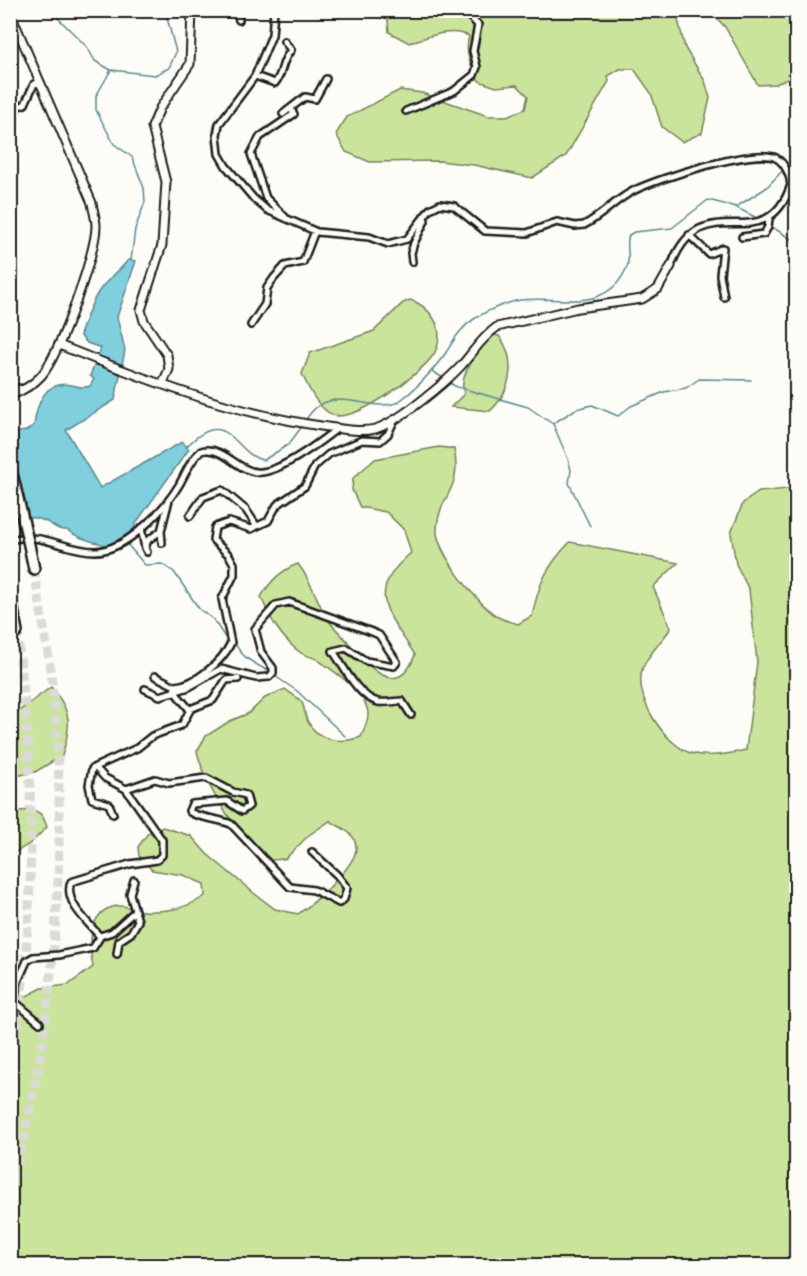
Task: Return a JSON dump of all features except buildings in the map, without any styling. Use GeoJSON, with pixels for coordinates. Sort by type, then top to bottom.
{"type":"FeatureCollection","features":[{"type":"Feature","properties":{"kind":"highway"},"geometry":{"type":"LineString","coordinates":[[10,465],[34,569]]}},
{"type":"Feature","properties":{"kind":"highway"},"geometry":{"type":"LineString","coordinates":[[10,592],[17,632]]}},
{"type":"Feature","properties":{"kind":"street"},"geometry":{"type":"LineString","coordinates":[[164,383],[169,369],[167,356],[144,321],[141,310],[162,245],[166,182],[152,127],[160,108],[190,64],[192,10]]}},
{"type":"Feature","properties":{"kind":"street"},"geometry":{"type":"LineString","coordinates":[[235,10],[239,20]]}},
{"type":"Feature","properties":{"kind":"street"},"geometry":{"type":"LineString","coordinates":[[274,10],[272,35],[255,76],[219,124],[217,135],[219,154],[259,204],[287,220],[315,231],[369,237],[396,244],[407,239],[434,206],[446,204],[454,206],[485,231],[527,233],[557,222],[580,227],[633,191],[672,175],[749,157],[772,156],[780,161],[789,172],[791,185]]}},
{"type":"Feature","properties":{"kind":"street"},"geometry":{"type":"LineString","coordinates":[[406,111],[454,91],[474,75],[477,67],[473,51],[478,26],[463,10]]}},
{"type":"Feature","properties":{"kind":"street"},"geometry":{"type":"LineString","coordinates":[[10,12],[92,203],[96,226],[92,248],[59,345],[48,368],[26,389],[10,396]]}},
{"type":"Feature","properties":{"kind":"street"},"geometry":{"type":"LineString","coordinates":[[255,76],[275,83],[278,80],[282,61],[291,50],[284,42]]}},
{"type":"Feature","properties":{"kind":"street"},"geometry":{"type":"LineString","coordinates":[[283,114],[305,97],[315,99],[326,79]]}},
{"type":"Feature","properties":{"kind":"street"},"geometry":{"type":"LineString","coordinates":[[10,108],[25,104],[34,84],[41,83]]}},
{"type":"Feature","properties":{"kind":"street"},"geometry":{"type":"LineString","coordinates":[[287,220],[266,198],[251,154],[260,137],[294,114],[291,109]]}},
{"type":"Feature","properties":{"kind":"street"},"geometry":{"type":"LineString","coordinates":[[742,237],[759,236],[780,208],[796,176]]}},
{"type":"Feature","properties":{"kind":"street"},"geometry":{"type":"LineString","coordinates":[[412,262],[411,253],[424,225],[424,216]]}},
{"type":"Feature","properties":{"kind":"street"},"geometry":{"type":"LineString","coordinates":[[59,345],[228,406],[295,422],[338,428],[376,429],[395,419],[453,374],[486,334],[497,327],[578,308],[642,299],[658,289],[681,243],[689,235],[710,225],[768,222]]}},
{"type":"Feature","properties":{"kind":"street"},"geometry":{"type":"LineString","coordinates":[[251,324],[265,304],[267,288],[281,269],[287,265],[303,262],[315,231]]}},
{"type":"Feature","properties":{"kind":"street"},"geometry":{"type":"LineString","coordinates":[[689,235],[710,254],[723,248],[720,275],[724,297]]}},
{"type":"Feature","properties":{"kind":"street"},"geometry":{"type":"LineString","coordinates":[[10,387],[26,389]]}},
{"type":"Feature","properties":{"kind":"street"},"geometry":{"type":"LineString","coordinates":[[145,689],[157,696],[187,684],[201,675],[226,652],[231,643],[222,598],[234,575],[234,564],[231,557],[213,540],[214,529],[229,522],[251,529],[268,521],[278,506],[305,486],[315,466],[329,454],[362,440],[380,441],[386,437],[395,419]]}},
{"type":"Feature","properties":{"kind":"street"},"geometry":{"type":"LineString","coordinates":[[10,540],[26,536],[77,549],[106,550],[126,542],[169,500],[191,462],[201,451],[216,451],[258,473],[270,470],[319,444],[338,428]]}},
{"type":"Feature","properties":{"kind":"street"},"geometry":{"type":"LineString","coordinates":[[190,516],[203,496],[222,490],[246,510],[256,525]]}},
{"type":"Feature","properties":{"kind":"street"},"geometry":{"type":"LineString","coordinates":[[162,543],[161,531],[169,500]]}},
{"type":"Feature","properties":{"kind":"street"},"geometry":{"type":"LineString","coordinates":[[141,528],[146,550],[148,540],[161,531]]}},
{"type":"Feature","properties":{"kind":"street"},"geometry":{"type":"LineString","coordinates":[[175,688],[195,684],[216,670],[229,670],[256,678],[272,675],[273,668],[261,652],[255,629],[276,605],[289,602],[379,635],[397,662],[394,666],[366,662],[346,648],[333,651],[353,681],[369,697],[376,702],[402,701],[411,715]]}},
{"type":"Feature","properties":{"kind":"street"},"geometry":{"type":"LineString","coordinates":[[155,676],[175,688],[190,709]]}},
{"type":"Feature","properties":{"kind":"street"},"geometry":{"type":"LineString","coordinates":[[113,814],[109,804],[92,799],[89,779],[92,769],[137,748],[152,736],[178,728],[185,722],[190,709],[213,700],[226,680],[238,679]]}},
{"type":"Feature","properties":{"kind":"street"},"geometry":{"type":"LineString","coordinates":[[95,767],[105,778],[126,789],[162,840],[163,850],[157,860],[71,882],[69,892],[72,900],[85,921],[100,936]]}},
{"type":"Feature","properties":{"kind":"street"},"geometry":{"type":"LineString","coordinates":[[126,789],[155,780],[169,783],[206,778],[233,792],[246,795],[249,806],[242,811],[223,800],[192,804],[189,811],[193,816],[218,818],[231,824],[290,887],[314,890],[339,903],[344,899],[347,888],[337,874],[312,852]]}},
{"type":"Feature","properties":{"kind":"street"},"geometry":{"type":"LineString","coordinates":[[117,954],[119,941],[131,933],[138,921],[130,894],[134,880]]}},
{"type":"Feature","properties":{"kind":"street"},"geometry":{"type":"LineString","coordinates":[[40,1023],[14,1001],[14,991],[27,961],[33,957],[59,955],[93,948],[100,936],[112,932],[135,911]]}},
{"type":"Feature","properties":{"kind":"green space"},"geometry":{"type":"Polygon","coordinates":[[[387,11],[685,11],[678,20],[685,48],[705,81],[710,98],[702,133],[682,142],[662,127],[651,93],[634,69],[620,69],[608,76],[609,81],[566,156],[532,178],[474,165],[439,161],[370,162],[346,152],[336,134],[347,117],[400,90],[422,93],[488,116],[507,116],[525,109],[528,96],[517,85],[496,87],[479,81],[468,54],[469,36],[454,32],[409,43],[389,32],[387,11]]]}},
{"type":"Feature","properties":{"kind":"green space"},"geometry":{"type":"Polygon","coordinates":[[[710,11],[787,11],[796,23],[796,68],[792,77],[776,84],[758,85],[725,27],[710,11]]]}},
{"type":"Feature","properties":{"kind":"green space"},"geometry":{"type":"Polygon","coordinates":[[[410,300],[424,307],[436,323],[439,336],[434,354],[416,373],[370,405],[341,416],[326,411],[313,396],[302,374],[310,353],[374,331],[403,303],[410,300]]]}},
{"type":"Feature","properties":{"kind":"green space"},"geometry":{"type":"Polygon","coordinates":[[[491,334],[499,336],[505,345],[510,365],[510,375],[503,394],[490,411],[451,407],[464,394],[464,378],[467,370],[491,334]]]}},
{"type":"Feature","properties":{"kind":"green space"},"geometry":{"type":"Polygon","coordinates":[[[439,447],[454,449],[456,463],[453,484],[438,518],[438,539],[451,564],[471,592],[500,618],[518,624],[532,616],[545,576],[555,559],[570,542],[678,563],[653,587],[671,628],[647,659],[642,670],[642,693],[653,718],[670,740],[690,753],[704,755],[746,750],[757,662],[749,590],[736,564],[731,533],[743,503],[759,492],[796,488],[796,1265],[11,1266],[11,1015],[21,999],[42,988],[68,985],[93,967],[91,937],[93,927],[102,912],[121,906],[140,911],[168,910],[191,904],[205,896],[204,884],[183,875],[152,870],[139,856],[138,847],[148,833],[163,827],[191,836],[207,854],[275,909],[298,914],[314,902],[342,874],[354,855],[356,847],[347,831],[330,821],[309,835],[285,859],[271,860],[246,838],[225,812],[208,782],[197,751],[206,736],[230,721],[249,713],[265,698],[285,689],[301,701],[307,720],[323,737],[345,740],[361,737],[368,714],[362,698],[349,683],[316,659],[299,652],[285,638],[261,597],[276,577],[286,569],[298,564],[329,621],[364,660],[382,675],[391,678],[400,676],[408,669],[415,655],[389,615],[384,591],[388,579],[411,553],[404,530],[386,512],[360,507],[352,490],[353,478],[375,459],[439,447]]]}},
{"type":"Feature","properties":{"kind":"green space"},"geometry":{"type":"Polygon","coordinates":[[[51,687],[67,712],[68,728],[62,756],[35,772],[11,777],[11,717],[51,687]]]}},
{"type":"Feature","properties":{"kind":"green space"},"geometry":{"type":"Polygon","coordinates":[[[32,810],[42,816],[47,827],[31,843],[11,855],[11,818],[20,811],[32,810]]]}},
{"type":"Feature","properties":{"kind":"water"},"geometry":{"type":"Polygon","coordinates":[[[128,260],[136,261],[117,317],[125,350],[115,400],[66,430],[100,488],[182,442],[189,449],[136,523],[128,543],[115,546],[88,540],[37,518],[11,519],[10,421],[14,433],[26,431],[34,425],[40,401],[49,390],[62,384],[90,386],[94,379],[90,376],[101,348],[87,343],[80,335],[98,292],[128,260]]]}},
{"type":"Feature","properties":{"kind":"waterway"},"geometry":{"type":"LineString","coordinates":[[50,10],[87,47],[95,61],[111,70],[155,75],[169,68],[176,52],[165,10]]}},
{"type":"Feature","properties":{"kind":"waterway"},"geometry":{"type":"LineString","coordinates":[[111,70],[96,96],[96,110],[114,144],[132,157],[144,188],[145,202],[135,229],[131,260]]}},
{"type":"Feature","properties":{"kind":"waterway"},"geometry":{"type":"LineString","coordinates":[[788,165],[796,155]]}},
{"type":"Feature","properties":{"kind":"waterway"},"geometry":{"type":"LineString","coordinates":[[305,421],[314,409],[325,402],[348,400],[385,405],[397,403],[440,361],[461,330],[479,316],[521,300],[581,300],[607,292],[618,282],[627,267],[629,235],[634,232],[672,228],[708,200],[736,207],[766,188],[784,169]]}},
{"type":"Feature","properties":{"kind":"waterway"},"geometry":{"type":"LineString","coordinates":[[737,208],[757,218]]}},
{"type":"Feature","properties":{"kind":"waterway"},"geometry":{"type":"LineString","coordinates":[[764,222],[796,242]]}},
{"type":"Feature","properties":{"kind":"waterway"},"geometry":{"type":"LineString","coordinates":[[432,371],[443,378]]}},
{"type":"Feature","properties":{"kind":"waterway"},"geometry":{"type":"LineString","coordinates":[[554,423],[576,409],[592,405],[618,416],[631,406],[664,392],[686,388],[699,379],[751,380]]}},
{"type":"Feature","properties":{"kind":"waterway"},"geometry":{"type":"LineString","coordinates":[[449,383],[528,407],[553,424],[571,470],[569,483],[590,526]]}},
{"type":"Feature","properties":{"kind":"waterway"},"geometry":{"type":"LineString","coordinates":[[186,447],[201,435],[212,430],[222,431],[254,457],[264,460],[289,444],[303,425]]}},
{"type":"Feature","properties":{"kind":"waterway"},"geometry":{"type":"LineString","coordinates":[[127,544],[145,565],[162,564],[174,572],[200,610],[213,619],[226,639]]}},
{"type":"Feature","properties":{"kind":"waterway"},"geometry":{"type":"LineString","coordinates":[[235,643],[245,657],[269,672]]}},
{"type":"Feature","properties":{"kind":"waterway"},"geometry":{"type":"LineString","coordinates":[[275,676],[297,691],[345,736]]}},
{"type":"Feature","properties":{"kind":"tunnel"},"geometry":{"type":"LineString","coordinates":[[10,1193],[38,1071],[54,939],[58,873],[57,743],[52,682],[34,569]]}},
{"type":"Feature","properties":{"kind":"tunnel"},"geometry":{"type":"LineString","coordinates":[[10,1070],[25,960],[31,851],[28,742],[17,632]]}}]}
